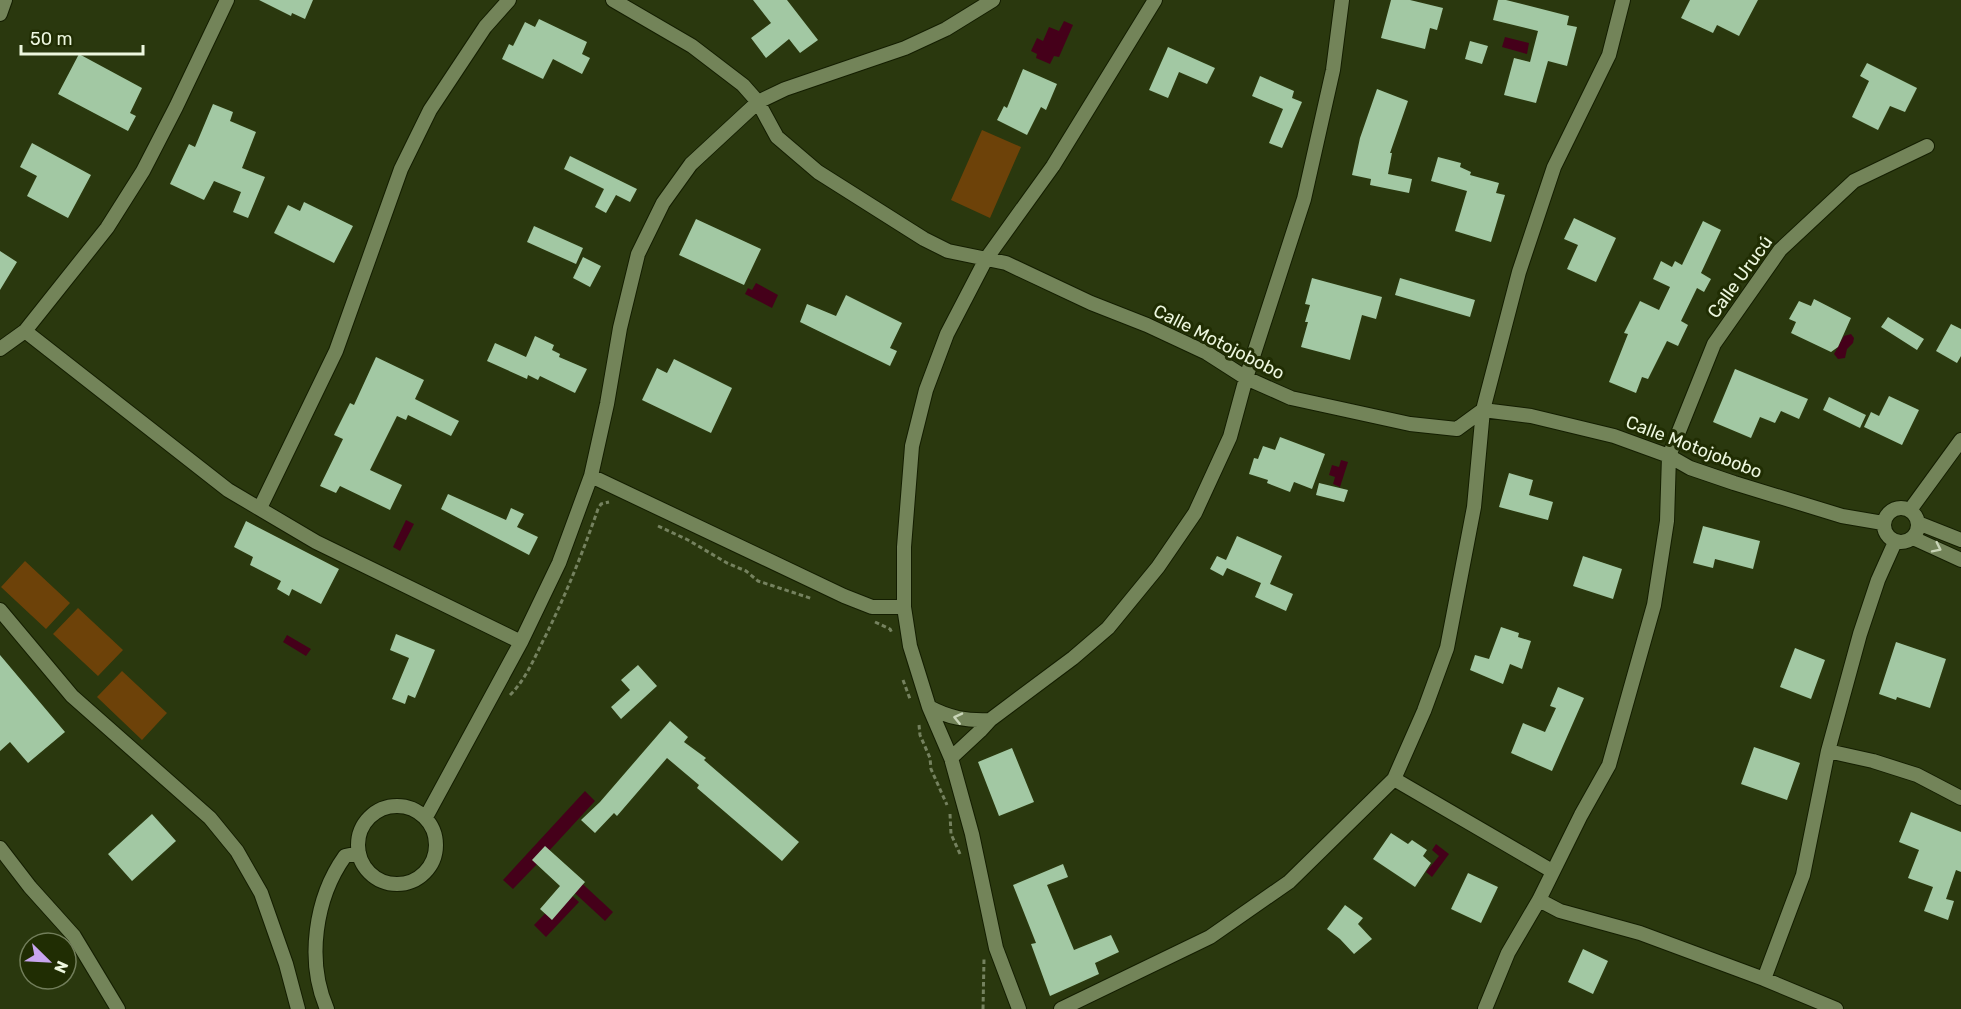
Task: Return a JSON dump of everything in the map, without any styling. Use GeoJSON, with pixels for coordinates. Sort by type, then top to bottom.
{"type":"FeatureCollection","features":[{"type":"Feature","properties":{"kind":"street"},"geometry":{"type":"LineString","coordinates":[[0,14],[5,0]]}},
{"type":"Feature","properties":{"kind":"street"},"geometry":{"type":"LineString","coordinates":[[0,349],[25,331],[107,228],[143,171],[227,0]]}},
{"type":"Feature","properties":{"kind":"street"},"geometry":{"type":"LineString","coordinates":[[260,508],[336,351],[401,169],[430,110],[485,27],[509,0]]}},
{"type":"Feature","properties":{"kind":"street","name":"Calle Motojobobo"},"geometry":{"type":"LineString","coordinates":[[613,0],[692,46],[743,85],[758,102],[777,137],[818,172],[940,247],[948,251],[1006,263],[1207,353],[1246,378],[1291,398],[1410,424],[1457,429],[1483,410],[1531,416],[1614,436],[1669,456],[1690,468],[1842,516],[1883,523]]}},
{"type":"Feature","properties":{"kind":"street"},"geometry":{"type":"LineString","coordinates":[[426,817],[521,642],[559,563],[591,476],[607,404],[620,328],[638,254],[663,203],[691,164],[758,102],[795,85],[905,48],[946,29],[993,0]]}},
{"type":"Feature","properties":{"kind":"street"},"geometry":{"type":"LineString","coordinates":[[1019,1009],[996,948],[972,834],[951,758],[929,706],[910,646],[904,607],[904,547],[912,446],[926,390],[947,334],[986,259],[1053,166],[1155,0]]}},
{"type":"Feature","properties":{"kind":"street"},"geometry":{"type":"LineString","coordinates":[[951,758],[990,720],[1073,658],[1108,628],[1158,567],[1195,513],[1230,436],[1246,378],[1304,199],[1333,69],[1342,0]]}},
{"type":"Feature","properties":{"kind":"street"},"geometry":{"type":"LineString","coordinates":[[1061,1009],[1210,937],[1289,882],[1394,779],[1424,711],[1447,648],[1473,507],[1483,410],[1519,272],[1554,167],[1609,55],[1623,0]]}},
{"type":"Feature","properties":{"kind":"street","name":"Calle Urucú"},"geometry":{"type":"LineString","coordinates":[[1669,456],[1714,344],[1780,250],[1854,181],[1927,146]]}},
{"type":"Feature","properties":{"kind":"street"},"geometry":{"type":"LineString","coordinates":[[25,331],[228,490],[316,542],[521,642]]}},
{"type":"Feature","properties":{"kind":"street"},"geometry":{"type":"LineString","coordinates":[[1910,510],[1961,440]]}},
{"type":"Feature","properties":{"kind":"street"},"geometry":{"type":"LineString","coordinates":[[1485,1009],[1508,953],[1539,900],[1552,871],[1609,765],[1654,605],[1667,521],[1669,456]]}},
{"type":"Feature","properties":{"kind":"street"},"geometry":{"type":"LineString","coordinates":[[591,476],[844,596],[872,607],[904,607]]}},
{"type":"Feature","properties":{"kind":"street"},"geometry":{"type":"LineString","coordinates":[[1893,509],[1910,510],[1917,518],[1916,534],[1905,542],[1891,540],[1884,532],[1885,517],[1893,509]]}},
{"type":"Feature","properties":{"kind":"street"},"geometry":{"type":"LineString","coordinates":[[1918,524],[1961,540]]}},
{"type":"Feature","properties":{"kind":"street"},"geometry":{"type":"LineString","coordinates":[[1913,538],[1961,560]]}},
{"type":"Feature","properties":{"kind":"street"},"geometry":{"type":"LineString","coordinates":[[1764,979],[1803,875],[1828,751],[1860,634],[1878,580],[1895,542]]}},
{"type":"Feature","properties":{"kind":"street"},"geometry":{"type":"LineString","coordinates":[[0,610],[72,696],[210,818],[237,850],[261,893],[298,1009]]}},
{"type":"Feature","properties":{"kind":"street"},"geometry":{"type":"LineString","coordinates":[[929,706],[944,715],[962,719],[990,720]]}},
{"type":"Feature","properties":{"kind":"street"},"geometry":{"type":"LineString","coordinates":[[1828,751],[1872,761],[1917,776],[1961,798]]}},
{"type":"Feature","properties":{"kind":"street"},"geometry":{"type":"LineString","coordinates":[[1394,779],[1552,871]]}},
{"type":"Feature","properties":{"kind":"street"},"geometry":{"type":"LineString","coordinates":[[398,805],[413,808],[426,817],[434,830],[437,845],[434,861],[425,874],[412,882],[397,885],[382,882],[369,873],[359,853],[361,830],[370,817],[382,808],[398,805]]}},
{"type":"Feature","properties":{"kind":"street"},"geometry":{"type":"LineString","coordinates":[[0,848],[30,887],[74,936],[118,1009]]}},
{"type":"Feature","properties":{"kind":"street"},"geometry":{"type":"LineString","coordinates":[[327,1009],[319,989],[317,976],[318,933],[323,900],[336,868],[345,855],[359,853]]}},
{"type":"Feature","properties":{"kind":"street"},"geometry":{"type":"LineString","coordinates":[[1539,900],[1560,911],[1640,933],[1764,979],[1836,1009]]}},
{"type":"Feature","properties":{"kind":"street"},"geometry":{"type":"LineString","coordinates":[[294,993],[319,989]]}},
{"type":"Feature","properties":{"kind":"path"},"geometry":{"type":"LineString","coordinates":[[507,698],[524,680],[578,566],[598,509],[601,504],[612,501]]}},
{"type":"Feature","properties":{"kind":"path"},"geometry":{"type":"LineString","coordinates":[[651,522],[746,571],[758,581],[815,600]]}},
{"type":"Feature","properties":{"kind":"path"},"geometry":{"type":"LineString","coordinates":[[872,621],[890,629],[895,640]]}},
{"type":"Feature","properties":{"kind":"path"},"geometry":{"type":"LineString","coordinates":[[902,671],[906,692],[911,702]]}},
{"type":"Feature","properties":{"kind":"path"},"geometry":{"type":"LineString","coordinates":[[918,717],[920,735],[928,751],[931,769],[948,808],[951,834],[963,862]]}},
{"type":"Feature","properties":{"kind":"path"},"geometry":{"type":"LineString","coordinates":[[983,1009],[984,951]]}},
{"type":"Feature","properties":{"kind":"shaded area"},"geometry":{"type":"Polygon","coordinates":[[[1064,21],[1073,25],[1059,57],[1054,56],[1050,64],[1036,58],[1037,54],[1031,51],[1037,38],[1043,41],[1049,27],[1059,31],[1064,21]]]}},
{"type":"Feature","properties":{"kind":"shaded area"},"geometry":{"type":"Polygon","coordinates":[[[1505,37],[1529,43],[1527,54],[1502,47],[1505,37]]]}},
{"type":"Feature","properties":{"kind":"shaded area"},"geometry":{"type":"Polygon","coordinates":[[[982,130],[1021,147],[990,218],[951,200],[982,130]]]}},
{"type":"Feature","properties":{"kind":"shaded area"},"geometry":{"type":"Polygon","coordinates":[[[756,283],[778,295],[772,308],[745,294],[748,288],[752,290],[756,283]]]}},
{"type":"Feature","properties":{"kind":"shaded area"},"geometry":{"type":"Polygon","coordinates":[[[1851,334],[1854,338],[1853,343],[1847,349],[1845,358],[1838,359],[1834,354],[1844,336],[1851,334]]]}},
{"type":"Feature","properties":{"kind":"shaded area"},"geometry":{"type":"Polygon","coordinates":[[[1341,460],[1348,462],[1340,487],[1333,484],[1335,477],[1329,475],[1332,465],[1339,467],[1341,460]]]}},
{"type":"Feature","properties":{"kind":"shaded area"},"geometry":{"type":"Polygon","coordinates":[[[406,520],[414,524],[400,551],[393,547],[406,520]]]}},
{"type":"Feature","properties":{"kind":"shaded area"},"geometry":{"type":"Polygon","coordinates":[[[25,561],[70,603],[46,629],[1,587],[25,561]]]}},
{"type":"Feature","properties":{"kind":"shaded area"},"geometry":{"type":"Polygon","coordinates":[[[78,608],[123,650],[98,676],[53,634],[78,608]]]}},
{"type":"Feature","properties":{"kind":"shaded area"},"geometry":{"type":"Polygon","coordinates":[[[287,635],[311,649],[306,656],[283,642],[287,635]]]}},
{"type":"Feature","properties":{"kind":"shaded area"},"geometry":{"type":"Polygon","coordinates":[[[122,671],[167,713],[142,740],[97,697],[122,671]]]}},
{"type":"Feature","properties":{"kind":"shaded area"},"geometry":{"type":"Polygon","coordinates":[[[585,791],[595,801],[548,852],[613,912],[605,921],[540,861],[513,889],[503,880],[585,791]]]}},
{"type":"Feature","properties":{"kind":"shaded area"},"geometry":{"type":"Polygon","coordinates":[[[1436,844],[1449,854],[1432,877],[1426,872],[1439,856],[1432,850],[1436,844]]]}},
{"type":"Feature","properties":{"kind":"shaded area"},"geometry":{"type":"Polygon","coordinates":[[[567,891],[579,902],[546,937],[534,925],[567,891]]]}},
{"type":"Feature","properties":{"kind":"building"},"geometry":{"type":"Polygon","coordinates":[[[259,0],[313,0],[305,19],[292,13],[291,16],[259,0]]]}},
{"type":"Feature","properties":{"kind":"building"},"geometry":{"type":"Polygon","coordinates":[[[753,0],[787,0],[818,40],[800,53],[789,39],[766,58],[751,38],[771,23],[753,0]]]}},
{"type":"Feature","properties":{"kind":"building"},"geometry":{"type":"Polygon","coordinates":[[[1391,0],[1410,0],[1443,8],[1437,30],[1430,28],[1425,49],[1381,38],[1391,0]]]}},
{"type":"Feature","properties":{"kind":"building"},"geometry":{"type":"Polygon","coordinates":[[[1498,0],[1569,16],[1567,25],[1577,27],[1567,66],[1548,61],[1536,103],[1504,95],[1514,58],[1530,62],[1538,31],[1493,20],[1498,0]]]}},
{"type":"Feature","properties":{"kind":"building"},"geometry":{"type":"Polygon","coordinates":[[[1690,0],[1758,0],[1739,36],[1717,25],[1713,33],[1681,18],[1690,0]]]}},
{"type":"Feature","properties":{"kind":"building"},"geometry":{"type":"Polygon","coordinates":[[[539,19],[587,42],[582,54],[590,58],[582,74],[553,59],[543,79],[502,59],[509,44],[513,46],[525,22],[535,27],[539,19]]]}},
{"type":"Feature","properties":{"kind":"building"},"geometry":{"type":"Polygon","coordinates":[[[1470,41],[1488,46],[1482,64],[1465,59],[1470,41]]]}},
{"type":"Feature","properties":{"kind":"building"},"geometry":{"type":"Polygon","coordinates":[[[1168,47],[1215,68],[1207,84],[1179,72],[1168,98],[1149,90],[1168,47]]]}},
{"type":"Feature","properties":{"kind":"building"},"geometry":{"type":"Polygon","coordinates":[[[79,54],[142,88],[130,113],[136,116],[128,131],[58,94],[79,54]]]}},
{"type":"Feature","properties":{"kind":"building"},"geometry":{"type":"Polygon","coordinates":[[[1867,63],[1917,88],[1905,112],[1890,106],[1878,130],[1852,117],[1869,81],[1860,76],[1867,63]]]}},
{"type":"Feature","properties":{"kind":"building"},"geometry":{"type":"Polygon","coordinates":[[[1023,69],[1057,84],[1046,110],[1041,107],[1027,135],[997,120],[1004,106],[1007,108],[1023,69]]]}},
{"type":"Feature","properties":{"kind":"building"},"geometry":{"type":"Polygon","coordinates":[[[1260,76],[1294,91],[1292,98],[1302,102],[1282,148],[1269,143],[1283,109],[1252,96],[1260,76]]]}},
{"type":"Feature","properties":{"kind":"building"},"geometry":{"type":"Polygon","coordinates":[[[1377,89],[1408,101],[1390,153],[1392,153],[1388,174],[1412,179],[1409,193],[1370,185],[1371,179],[1352,175],[1360,138],[1377,89]]]}},
{"type":"Feature","properties":{"kind":"building"},"geometry":{"type":"Polygon","coordinates":[[[213,104],[233,112],[230,121],[256,132],[242,168],[265,177],[248,218],[233,212],[241,192],[214,181],[204,200],[170,184],[189,144],[195,147],[213,104]]]}},
{"type":"Feature","properties":{"kind":"building"},"geometry":{"type":"Polygon","coordinates":[[[32,143],[91,175],[68,218],[27,196],[37,176],[20,167],[32,143]]]}},
{"type":"Feature","properties":{"kind":"building"},"geometry":{"type":"Polygon","coordinates":[[[570,156],[637,189],[630,202],[616,195],[606,213],[595,207],[604,189],[564,169],[570,156]]]}},
{"type":"Feature","properties":{"kind":"building"},"geometry":{"type":"Polygon","coordinates":[[[1438,157],[1461,163],[1460,167],[1471,172],[1470,175],[1499,183],[1496,193],[1505,195],[1491,242],[1455,231],[1467,191],[1431,181],[1438,157]]]}},
{"type":"Feature","properties":{"kind":"building"},"geometry":{"type":"Polygon","coordinates":[[[304,202],[353,226],[334,263],[274,233],[288,205],[300,211],[304,202]]]}},
{"type":"Feature","properties":{"kind":"building"},"geometry":{"type":"Polygon","coordinates":[[[1574,218],[1616,238],[1596,282],[1567,269],[1578,245],[1564,239],[1574,218]]]}},
{"type":"Feature","properties":{"kind":"building"},"geometry":{"type":"Polygon","coordinates":[[[696,219],[761,249],[744,285],[679,255],[696,219]]]}},
{"type":"Feature","properties":{"kind":"building"},"geometry":{"type":"Polygon","coordinates":[[[1703,221],[1721,230],[1701,273],[1711,279],[1704,292],[1697,288],[1681,321],[1688,325],[1678,346],[1667,341],[1648,379],[1642,377],[1636,393],[1609,382],[1628,334],[1624,333],[1640,301],[1659,310],[1670,287],[1653,279],[1661,261],[1672,267],[1675,261],[1682,265],[1703,221]]]}},
{"type":"Feature","properties":{"kind":"building"},"geometry":{"type":"Polygon","coordinates":[[[534,226],[583,248],[576,264],[527,242],[534,226]]]}},
{"type":"Feature","properties":{"kind":"building"},"geometry":{"type":"Polygon","coordinates":[[[0,251],[17,262],[0,290],[0,251]]]}},
{"type":"Feature","properties":{"kind":"building"},"geometry":{"type":"Polygon","coordinates":[[[583,257],[601,266],[590,287],[573,278],[583,257]]]}},
{"type":"Feature","properties":{"kind":"building"},"geometry":{"type":"Polygon","coordinates":[[[1312,278],[1382,297],[1376,319],[1362,315],[1350,360],[1301,347],[1308,322],[1305,322],[1310,305],[1305,304],[1312,278]]]}},
{"type":"Feature","properties":{"kind":"building"},"geometry":{"type":"Polygon","coordinates":[[[1400,278],[1475,300],[1470,317],[1395,295],[1400,278]]]}},
{"type":"Feature","properties":{"kind":"building"},"geometry":{"type":"Polygon","coordinates":[[[846,295],[902,323],[890,348],[897,351],[890,366],[800,322],[807,304],[836,316],[846,295]]]}},
{"type":"Feature","properties":{"kind":"building"},"geometry":{"type":"Polygon","coordinates":[[[1814,299],[1851,318],[1838,347],[1831,352],[1791,333],[1796,322],[1789,319],[1799,301],[1811,306],[1814,299]]]}},
{"type":"Feature","properties":{"kind":"building"},"geometry":{"type":"Polygon","coordinates":[[[1888,317],[1924,339],[1917,350],[1881,327],[1888,317]]]}},
{"type":"Feature","properties":{"kind":"building"},"geometry":{"type":"Polygon","coordinates":[[[1951,324],[1961,329],[1961,356],[1957,363],[1936,351],[1951,324]]]}},
{"type":"Feature","properties":{"kind":"building"},"geometry":{"type":"Polygon","coordinates":[[[535,336],[554,345],[552,350],[560,354],[559,357],[587,369],[575,393],[540,376],[538,380],[528,375],[527,379],[487,361],[495,343],[526,357],[535,336]]]}},
{"type":"Feature","properties":{"kind":"building"},"geometry":{"type":"Polygon","coordinates":[[[376,357],[424,380],[415,399],[459,421],[451,436],[408,415],[406,420],[397,416],[370,470],[402,485],[390,510],[340,486],[336,493],[320,486],[343,439],[334,435],[350,403],[354,405],[376,357]]]}},
{"type":"Feature","properties":{"kind":"building"},"geometry":{"type":"Polygon","coordinates":[[[674,359],[732,388],[711,433],[642,400],[657,368],[667,373],[674,359]]]}},
{"type":"Feature","properties":{"kind":"building"},"geometry":{"type":"Polygon","coordinates":[[[1735,369],[1808,399],[1799,419],[1781,411],[1775,423],[1760,417],[1751,438],[1713,422],[1735,369]]]}},
{"type":"Feature","properties":{"kind":"building"},"geometry":{"type":"Polygon","coordinates":[[[1889,396],[1919,410],[1902,445],[1864,427],[1871,412],[1879,416],[1889,396]]]}},
{"type":"Feature","properties":{"kind":"building"},"geometry":{"type":"Polygon","coordinates":[[[1829,397],[1866,415],[1860,428],[1823,410],[1829,397]]]}},
{"type":"Feature","properties":{"kind":"building"},"geometry":{"type":"Polygon","coordinates":[[[1280,437],[1325,454],[1312,489],[1294,482],[1290,492],[1267,483],[1268,480],[1249,474],[1254,458],[1258,459],[1263,446],[1275,450],[1280,437]]]}},
{"type":"Feature","properties":{"kind":"building"},"geometry":{"type":"Polygon","coordinates":[[[1509,473],[1533,480],[1529,495],[1553,502],[1548,520],[1499,507],[1509,473]]]}},
{"type":"Feature","properties":{"kind":"building"},"geometry":{"type":"Polygon","coordinates":[[[1319,483],[1348,490],[1344,502],[1316,495],[1319,483]]]}},
{"type":"Feature","properties":{"kind":"building"},"geometry":{"type":"Polygon","coordinates":[[[448,494],[506,520],[511,508],[524,514],[517,527],[538,537],[529,555],[441,509],[448,494]]]}},
{"type":"Feature","properties":{"kind":"building"},"geometry":{"type":"Polygon","coordinates":[[[246,521],[339,569],[321,604],[292,589],[289,596],[277,589],[281,581],[250,565],[253,557],[234,547],[246,521]]]}},
{"type":"Feature","properties":{"kind":"building"},"geometry":{"type":"Polygon","coordinates":[[[1703,526],[1760,541],[1753,569],[1715,559],[1713,568],[1693,563],[1703,526]]]}},
{"type":"Feature","properties":{"kind":"building"},"geometry":{"type":"Polygon","coordinates":[[[1237,536],[1282,556],[1270,584],[1293,594],[1286,611],[1255,597],[1261,583],[1227,568],[1223,576],[1210,569],[1217,556],[1226,560],[1237,536]]]}},
{"type":"Feature","properties":{"kind":"building"},"geometry":{"type":"Polygon","coordinates":[[[1583,556],[1622,569],[1613,599],[1573,586],[1583,556]]]}},
{"type":"Feature","properties":{"kind":"building"},"geometry":{"type":"Polygon","coordinates":[[[1501,627],[1519,633],[1518,637],[1531,641],[1522,669],[1510,664],[1503,684],[1470,670],[1475,655],[1489,659],[1501,627]]]}},
{"type":"Feature","properties":{"kind":"building"},"geometry":{"type":"Polygon","coordinates":[[[396,634],[435,650],[415,698],[408,695],[405,704],[392,699],[409,658],[390,650],[396,634]]]}},
{"type":"Feature","properties":{"kind":"building"},"geometry":{"type":"Polygon","coordinates":[[[1896,642],[1946,659],[1930,708],[1897,697],[1896,700],[1879,694],[1896,642]]]}},
{"type":"Feature","properties":{"kind":"building"},"geometry":{"type":"Polygon","coordinates":[[[1795,648],[1825,660],[1811,699],[1780,687],[1795,648]]]}},
{"type":"Feature","properties":{"kind":"building"},"geometry":{"type":"Polygon","coordinates":[[[0,655],[65,732],[28,763],[10,742],[0,751],[0,655]]]}},
{"type":"Feature","properties":{"kind":"building"},"geometry":{"type":"Polygon","coordinates":[[[638,665],[657,686],[621,719],[611,707],[630,690],[621,680],[638,665]]]}},
{"type":"Feature","properties":{"kind":"building"},"geometry":{"type":"Polygon","coordinates":[[[1558,687],[1584,698],[1552,771],[1511,753],[1523,723],[1545,732],[1556,708],[1550,706],[1558,687]]]}},
{"type":"Feature","properties":{"kind":"building"},"geometry":{"type":"Polygon","coordinates":[[[670,721],[688,737],[684,742],[706,758],[704,760],[799,842],[782,861],[697,788],[699,785],[667,758],[617,816],[614,813],[595,833],[581,820],[600,802],[670,721]]]}},
{"type":"Feature","properties":{"kind":"building"},"geometry":{"type":"Polygon","coordinates":[[[1754,747],[1800,763],[1787,800],[1741,784],[1754,747]]]}},
{"type":"Feature","properties":{"kind":"building"},"geometry":{"type":"Polygon","coordinates":[[[1012,748],[1034,802],[999,816],[978,762],[1012,748]]]}},
{"type":"Feature","properties":{"kind":"building"},"geometry":{"type":"Polygon","coordinates":[[[1911,812],[1961,832],[1961,872],[1956,870],[1946,899],[1954,901],[1948,920],[1924,911],[1933,887],[1908,878],[1919,850],[1899,842],[1911,812]]]}},
{"type":"Feature","properties":{"kind":"building"},"geometry":{"type":"Polygon","coordinates":[[[152,814],[176,841],[132,881],[108,854],[152,814]]]}},
{"type":"Feature","properties":{"kind":"building"},"geometry":{"type":"Polygon","coordinates":[[[1391,833],[1408,844],[1412,840],[1427,850],[1423,856],[1431,863],[1415,887],[1373,859],[1391,833]]]}},
{"type":"Feature","properties":{"kind":"building"},"geometry":{"type":"Polygon","coordinates":[[[545,846],[585,882],[552,920],[540,909],[560,886],[532,860],[545,846]]]}},
{"type":"Feature","properties":{"kind":"building"},"geometry":{"type":"Polygon","coordinates":[[[1063,864],[1068,877],[1047,885],[1074,950],[1111,935],[1119,952],[1095,963],[1099,974],[1050,996],[1031,944],[1036,943],[1013,885],[1063,864]]]}},
{"type":"Feature","properties":{"kind":"building"},"geometry":{"type":"Polygon","coordinates":[[[1468,873],[1498,887],[1481,923],[1451,909],[1468,873]]]}},
{"type":"Feature","properties":{"kind":"building"},"geometry":{"type":"Polygon","coordinates":[[[1345,905],[1363,918],[1358,924],[1372,939],[1354,954],[1327,929],[1345,905]]]}},
{"type":"Feature","properties":{"kind":"building"},"geometry":{"type":"Polygon","coordinates":[[[1583,949],[1608,961],[1593,994],[1568,982],[1583,949]]]}}]}
